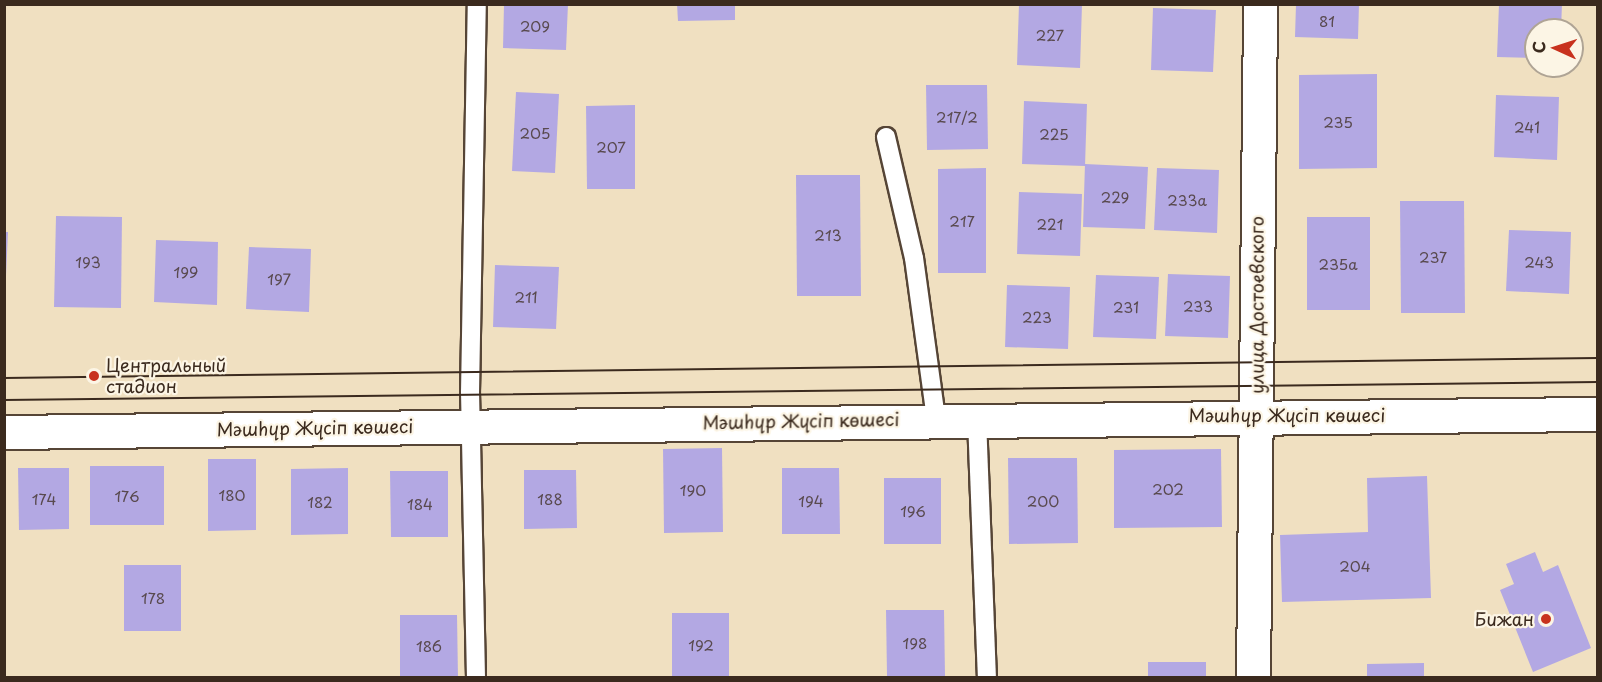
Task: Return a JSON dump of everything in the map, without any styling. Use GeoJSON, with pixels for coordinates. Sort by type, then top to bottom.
{"type":"FeatureCollection","features":[{"type":"Feature","properties":{"kind":"street","name":"улица Достоевского"},"geometry":{"type":"LineString","coordinates":[[1253,678],[1260,4]]}},
{"type":"Feature","properties":{"kind":"street","name":"Мәшһүр Жүсіп көшесі"},"geometry":{"type":"LineString","coordinates":[[4,432],[1256,415],[1598,414]]}},
{"type":"Feature","properties":{"kind":"lane"},"geometry":{"type":"LineString","coordinates":[[476,678],[472,425],[477,4]]}},
{"type":"Feature","properties":{"kind":"lane"},"geometry":{"type":"LineString","coordinates":[[886,137],[914,258],[936,419]]}},
{"type":"Feature","properties":{"kind":"lane"},"geometry":{"type":"LineString","coordinates":[[977,419],[987,678]]}},
{"type":"Feature","properties":{"kind":"building"},"geometry":{"type":"Polygon","coordinates":[[[504,4],[568,4],[566,50],[503,48],[504,4]]]}},
{"type":"Feature","properties":{"kind":"building"},"geometry":{"type":"Polygon","coordinates":[[[677,4],[735,4],[735,20],[678,21],[677,4]]]}},
{"type":"Feature","properties":{"kind":"building"},"geometry":{"type":"Polygon","coordinates":[[[1019,4],[1082,5],[1080,68],[1017,65],[1019,4]]]}},
{"type":"Feature","properties":{"kind":"building"},"geometry":{"type":"Polygon","coordinates":[[[1296,4],[1359,4],[1358,39],[1295,37],[1296,4]]]}},
{"type":"Feature","properties":{"kind":"building"},"geometry":{"type":"Polygon","coordinates":[[[1499,4],[1562,4],[1561,18],[1524,18],[1524,58],[1497,57],[1499,4]]]}},
{"type":"Feature","properties":{"kind":"building"},"geometry":{"type":"Polygon","coordinates":[[[1153,8],[1216,10],[1213,72],[1151,70],[1153,8]]]}},
{"type":"Feature","properties":{"kind":"building"},"geometry":{"type":"Polygon","coordinates":[[[1377,74],[1377,168],[1299,169],[1299,75],[1377,74]]]}},
{"type":"Feature","properties":{"kind":"building"},"geometry":{"type":"Polygon","coordinates":[[[926,85],[987,85],[988,149],[927,150],[926,85]]]}},
{"type":"Feature","properties":{"kind":"building"},"geometry":{"type":"Polygon","coordinates":[[[516,92],[559,94],[555,173],[512,171],[516,92]]]}},
{"type":"Feature","properties":{"kind":"building"},"geometry":{"type":"Polygon","coordinates":[[[1496,95],[1559,97],[1557,160],[1494,157],[1496,95]]]}},
{"type":"Feature","properties":{"kind":"building"},"geometry":{"type":"Polygon","coordinates":[[[1024,101],[1087,104],[1085,166],[1022,164],[1024,101]]]}},
{"type":"Feature","properties":{"kind":"building"},"geometry":{"type":"Polygon","coordinates":[[[635,105],[635,189],[587,189],[586,106],[635,105]]]}},
{"type":"Feature","properties":{"kind":"building"},"geometry":{"type":"Polygon","coordinates":[[[1085,164],[1148,167],[1145,229],[1083,227],[1085,164]]]}},
{"type":"Feature","properties":{"kind":"building"},"geometry":{"type":"Polygon","coordinates":[[[986,168],[986,273],[938,273],[938,169],[986,168]]]}},
{"type":"Feature","properties":{"kind":"building"},"geometry":{"type":"Polygon","coordinates":[[[1157,168],[1219,170],[1217,233],[1154,230],[1157,168]]]}},
{"type":"Feature","properties":{"kind":"building"},"geometry":{"type":"Polygon","coordinates":[[[796,175],[860,175],[861,296],[797,296],[796,175]]]}},
{"type":"Feature","properties":{"kind":"building"},"geometry":{"type":"Polygon","coordinates":[[[1019,192],[1082,194],[1080,256],[1017,254],[1019,192]]]}},
{"type":"Feature","properties":{"kind":"building"},"geometry":{"type":"Polygon","coordinates":[[[1400,201],[1464,201],[1465,313],[1401,313],[1400,201]]]}},
{"type":"Feature","properties":{"kind":"building"},"geometry":{"type":"Polygon","coordinates":[[[56,216],[122,217],[121,308],[54,307],[56,216]]]}},
{"type":"Feature","properties":{"kind":"building"},"geometry":{"type":"Polygon","coordinates":[[[1307,217],[1370,217],[1370,310],[1307,310],[1307,217]]]}},
{"type":"Feature","properties":{"kind":"building"},"geometry":{"type":"Polygon","coordinates":[[[1509,230],[1571,232],[1569,294],[1506,291],[1509,230]]]}},
{"type":"Feature","properties":{"kind":"building"},"geometry":{"type":"Polygon","coordinates":[[[5,232],[8,232],[6,276],[5,276],[5,232]]]}},
{"type":"Feature","properties":{"kind":"building"},"geometry":{"type":"Polygon","coordinates":[[[156,240],[218,242],[217,305],[154,302],[156,240]]]}},
{"type":"Feature","properties":{"kind":"building"},"geometry":{"type":"Polygon","coordinates":[[[249,247],[311,249],[309,312],[246,309],[249,247]]]}},
{"type":"Feature","properties":{"kind":"building"},"geometry":{"type":"Polygon","coordinates":[[[495,265],[559,267],[556,329],[493,327],[495,265]]]}},
{"type":"Feature","properties":{"kind":"building"},"geometry":{"type":"Polygon","coordinates":[[[1168,274],[1230,276],[1228,338],[1165,336],[1168,274]]]}},
{"type":"Feature","properties":{"kind":"building"},"geometry":{"type":"Polygon","coordinates":[[[1096,275],[1159,277],[1156,339],[1093,337],[1096,275]]]}},
{"type":"Feature","properties":{"kind":"building"},"geometry":{"type":"Polygon","coordinates":[[[1007,285],[1070,287],[1068,349],[1005,347],[1007,285]]]}},
{"type":"Feature","properties":{"kind":"building"},"geometry":{"type":"Polygon","coordinates":[[[722,448],[723,532],[664,533],[663,449],[722,448]]]}},
{"type":"Feature","properties":{"kind":"building"},"geometry":{"type":"Polygon","coordinates":[[[1221,449],[1222,527],[1114,528],[1114,450],[1221,449]]]}},
{"type":"Feature","properties":{"kind":"building"},"geometry":{"type":"Polygon","coordinates":[[[1008,458],[1077,458],[1078,543],[1009,544],[1008,458]]]}},
{"type":"Feature","properties":{"kind":"building"},"geometry":{"type":"Polygon","coordinates":[[[208,459],[256,459],[256,530],[208,531],[208,459]]]}},
{"type":"Feature","properties":{"kind":"building"},"geometry":{"type":"Polygon","coordinates":[[[90,466],[164,466],[164,525],[90,525],[90,466]]]}},
{"type":"Feature","properties":{"kind":"building"},"geometry":{"type":"Polygon","coordinates":[[[18,468],[69,468],[69,529],[19,530],[18,468]]]}},
{"type":"Feature","properties":{"kind":"building"},"geometry":{"type":"Polygon","coordinates":[[[348,468],[348,534],[291,535],[291,469],[348,468]]]}},
{"type":"Feature","properties":{"kind":"building"},"geometry":{"type":"Polygon","coordinates":[[[782,468],[839,468],[840,534],[782,534],[782,468]]]}},
{"type":"Feature","properties":{"kind":"building"},"geometry":{"type":"Polygon","coordinates":[[[524,470],[576,470],[577,528],[524,529],[524,470]]]}},
{"type":"Feature","properties":{"kind":"building"},"geometry":{"type":"Polygon","coordinates":[[[390,471],[448,471],[448,537],[391,537],[390,471]]]}},
{"type":"Feature","properties":{"kind":"building"},"geometry":{"type":"Polygon","coordinates":[[[1427,476],[1431,598],[1282,602],[1280,535],[1368,532],[1367,478],[1427,476]]]}},
{"type":"Feature","properties":{"kind":"building"},"geometry":{"type":"Polygon","coordinates":[[[884,478],[941,478],[941,544],[884,544],[884,478]]]}},
{"type":"Feature","properties":{"kind":"building","name":"Бижан"},"geometry":{"type":"Polygon","coordinates":[[[1535,552],[1543,572],[1558,565],[1591,648],[1533,672],[1500,590],[1514,584],[1506,564],[1535,552]]]}},
{"type":"Feature","properties":{"kind":"building"},"geometry":{"type":"Polygon","coordinates":[[[124,565],[181,565],[181,631],[124,631],[124,565]]]}},
{"type":"Feature","properties":{"kind":"building"},"geometry":{"type":"Polygon","coordinates":[[[886,610],[944,610],[945,676],[887,676],[886,610]]]}},
{"type":"Feature","properties":{"kind":"building"},"geometry":{"type":"Polygon","coordinates":[[[672,613],[729,613],[729,678],[672,678],[672,613]]]}},
{"type":"Feature","properties":{"kind":"building"},"geometry":{"type":"Polygon","coordinates":[[[400,615],[457,615],[458,678],[400,678],[400,615]]]}},
{"type":"Feature","properties":{"kind":"building"},"geometry":{"type":"Polygon","coordinates":[[[1148,662],[1206,662],[1206,678],[1148,678],[1148,662]]]}},
{"type":"Feature","properties":{"kind":"building"},"geometry":{"type":"Polygon","coordinates":[[[1424,663],[1424,678],[1367,678],[1367,664],[1424,663]]]}},
{"type":"Feature","properties":{"kind":"tram line"},"geometry":{"type":"LineString","coordinates":[[4,378],[1598,358]]}},
{"type":"Feature","properties":{"kind":"tram line"},"geometry":{"type":"LineString","coordinates":[[4,400],[1598,382]]}},
{"type":"Feature","properties":{"kind":"place","name":"Центральный стадион"},"geometry":{"type":"Point","coordinates":[94,376]}},
{"type":"Feature","properties":{"kind":"place","name":"Бижан"},"geometry":{"type":"Point","coordinates":[1546,619]}}]}
